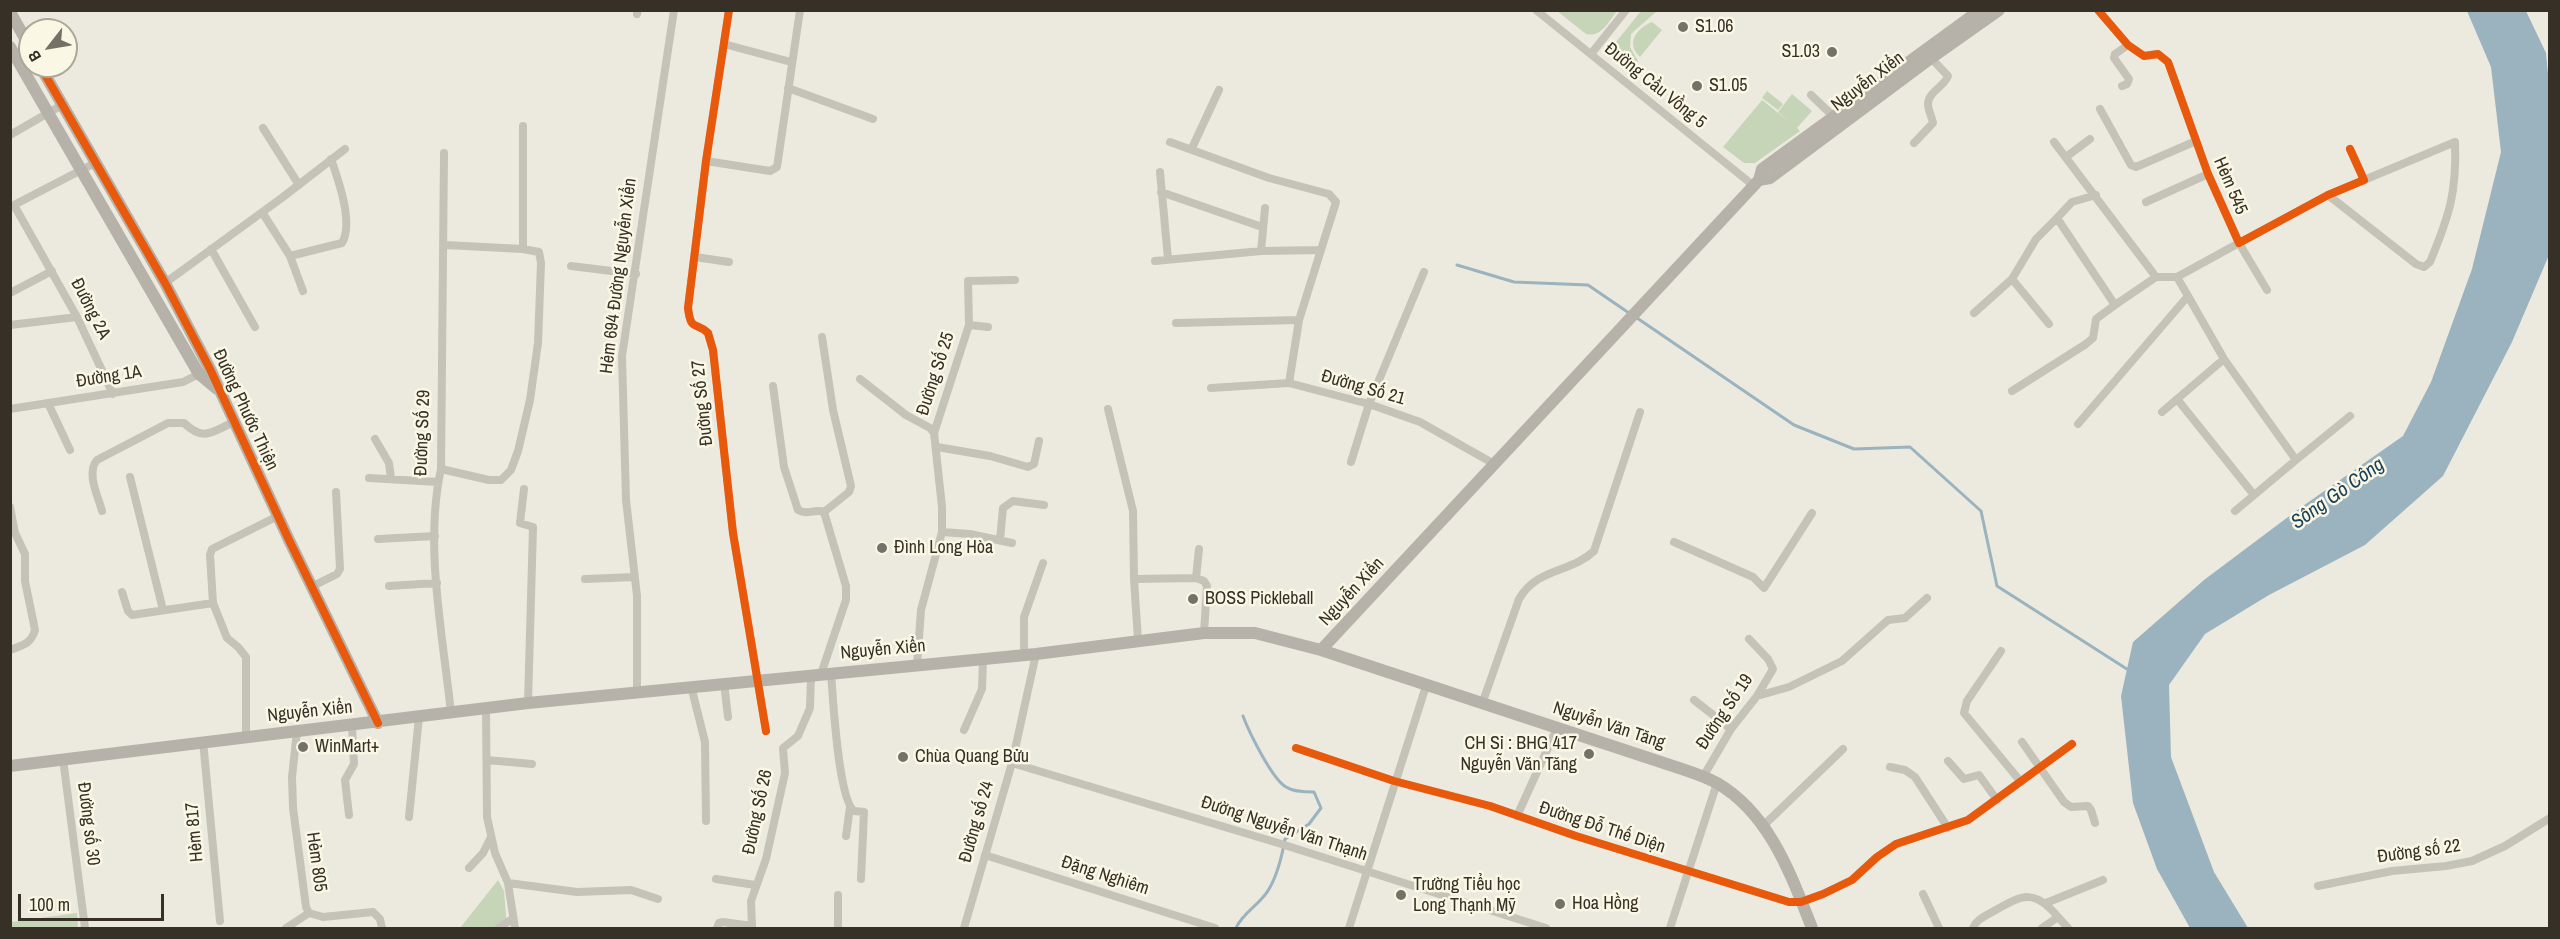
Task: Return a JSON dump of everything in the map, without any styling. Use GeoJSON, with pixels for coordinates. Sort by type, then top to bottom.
{"type":"FeatureCollection","features":[{"type":"Feature","properties":{"kind":"main road","name":"Nguyễn Xiển"},"geometry":{"type":"LineString","coordinates":[[10,766],[528,703],[983,659],[1204,633],[1255,633],[1321,650],[1496,465],[1756,183],[1762,169],[1980,10]]}},
{"type":"Feature","properties":{"kind":"main road","name":"Nguyễn Xiển"},"geometry":{"type":"LineString","coordinates":[[1756,183],[1770,178],[1999,10]]}},
{"type":"Feature","properties":{"kind":"main road"},"geometry":{"type":"LineString","coordinates":[[10,12],[18,26]]}},
{"type":"Feature","properties":{"kind":"main road","name":"Đường Phước Thiện"},"geometry":{"type":"LineString","coordinates":[[10,47],[204,371],[220,392],[378,723]]}},
{"type":"Feature","properties":{"kind":"main road","name":"Đường Phước Thiện"},"geometry":{"type":"LineString","coordinates":[[47,78],[165,283],[204,371]]}},
{"type":"Feature","properties":{"kind":"main road","name":"Nguyễn Văn Tăng"},"geometry":{"type":"LineString","coordinates":[[1321,650],[1717,783],[1750,810],[1777,847],[1812,928]]}},
{"type":"Feature","properties":{"kind":"street","name":"Hẻm 694 Đường Nguyễn Xiển"},"geometry":{"type":"LineString","coordinates":[[637,692],[637,596],[626,500],[622,356],[675,10]]}},
{"type":"Feature","properties":{"kind":"street","name":"Đường Số 27"},"geometry":{"type":"LineString","coordinates":[[729,10],[706,161],[688,308],[694,327],[708,333],[713,350],[733,532],[766,731]]}},
{"type":"Feature","properties":{"kind":"street"},"geometry":{"type":"LineString","coordinates":[[706,161],[770,171],[777,167],[800,10]]}},
{"type":"Feature","properties":{"kind":"street","name":"Đường Cầu Vồng 5"},"geometry":{"type":"LineString","coordinates":[[1536,10],[1756,183]]}},
{"type":"Feature","properties":{"kind":"street"},"geometry":{"type":"LineString","coordinates":[[1591,54],[1626,10]]}},
{"type":"Feature","properties":{"kind":"street"},"geometry":{"type":"LineString","coordinates":[[2098,10],[2127,45],[2115,54],[2114,58],[2128,78],[2127,84],[2122,86]]}},
{"type":"Feature","properties":{"kind":"street"},"geometry":{"type":"LineString","coordinates":[[724,44],[791,62]]}},
{"type":"Feature","properties":{"kind":"street","name":"Hẻm 545"},"geometry":{"type":"LineString","coordinates":[[2127,45],[2144,56],[2158,54],[2168,62],[2208,174],[2239,243],[2328,195],[2456,142],[2457,177],[2453,198],[2430,262],[2424,267],[2416,264],[2328,195]]}},
{"type":"Feature","properties":{"kind":"street"},"geometry":{"type":"LineString","coordinates":[[1914,143],[1933,123],[1927,107],[1928,98],[1946,81],[1948,76],[1931,58]]}},
{"type":"Feature","properties":{"kind":"street"},"geometry":{"type":"LineString","coordinates":[[788,88],[873,119]]}},
{"type":"Feature","properties":{"kind":"street"},"geometry":{"type":"LineString","coordinates":[[1192,148],[1219,90]]}},
{"type":"Feature","properties":{"kind":"street"},"geometry":{"type":"LineString","coordinates":[[1811,95],[1833,116]]}},
{"type":"Feature","properties":{"kind":"street"},"geometry":{"type":"LineString","coordinates":[[10,135],[62,105]]}},
{"type":"Feature","properties":{"kind":"street"},"geometry":{"type":"LineString","coordinates":[[2100,109],[2131,165],[2136,167],[2196,141]]}},
{"type":"Feature","properties":{"kind":"street"},"geometry":{"type":"LineString","coordinates":[[523,249],[524,126]]}},
{"type":"Feature","properties":{"kind":"street"},"geometry":{"type":"LineString","coordinates":[[263,128],[298,185]]}},
{"type":"Feature","properties":{"kind":"street"},"geometry":{"type":"LineString","coordinates":[[2066,157],[2090,139]]}},
{"type":"Feature","properties":{"kind":"street"},"geometry":{"type":"LineString","coordinates":[[1170,142],[1192,148],[1269,178],[1329,194],[1336,202],[1299,320],[1289,383]]}},
{"type":"Feature","properties":{"kind":"street"},"geometry":{"type":"LineString","coordinates":[[2055,142],[2156,277]]}},
{"type":"Feature","properties":{"kind":"street"},"geometry":{"type":"LineString","coordinates":[[165,283],[345,149]]}},
{"type":"Feature","properties":{"kind":"street"},"geometry":{"type":"LineString","coordinates":[[2350,150],[2364,180]]}},
{"type":"Feature","properties":{"kind":"street","name":"Đường Số 29"},"geometry":{"type":"LineString","coordinates":[[444,153],[445,244],[441,468],[435,536],[437,583],[451,713]]}},
{"type":"Feature","properties":{"kind":"street"},"geometry":{"type":"LineString","coordinates":[[290,256],[339,244],[345,240],[344,197],[331,159]]}},
{"type":"Feature","properties":{"kind":"street"},"geometry":{"type":"LineString","coordinates":[[12,206],[79,164],[95,163]]}},
{"type":"Feature","properties":{"kind":"street"},"geometry":{"type":"LineString","coordinates":[[1160,172],[1168,258]]}},
{"type":"Feature","properties":{"kind":"street"},"geometry":{"type":"LineString","coordinates":[[2146,202],[2208,174]]}},
{"type":"Feature","properties":{"kind":"street"},"geometry":{"type":"LineString","coordinates":[[1161,192],[1262,227]]}},
{"type":"Feature","properties":{"kind":"street"},"geometry":{"type":"LineString","coordinates":[[1974,313],[2012,279],[2036,239],[2072,202],[2096,195]]}},
{"type":"Feature","properties":{"kind":"street","name":"Đường 2A"},"geometry":{"type":"LineString","coordinates":[[12,206],[52,271],[113,394]]}},
{"type":"Feature","properties":{"kind":"street"},"geometry":{"type":"LineString","coordinates":[[1261,251],[1265,208]]}},
{"type":"Feature","properties":{"kind":"street"},"geometry":{"type":"LineString","coordinates":[[262,212],[290,256],[303,291]]}},
{"type":"Feature","properties":{"kind":"street"},"geometry":{"type":"LineString","coordinates":[[2057,218],[2115,305]]}},
{"type":"Feature","properties":{"kind":"street"},"geometry":{"type":"LineString","coordinates":[[2012,391],[2086,344],[2093,338],[2096,319],[2156,277],[2177,277],[2239,243],[2266,290]]}},
{"type":"Feature","properties":{"kind":"street"},"geometry":{"type":"LineString","coordinates":[[441,468],[489,480],[501,480],[511,470],[530,400],[538,343],[542,263],[538,252],[523,249],[445,244]]}},
{"type":"Feature","properties":{"kind":"street"},"geometry":{"type":"LineString","coordinates":[[212,249],[255,327]]}},
{"type":"Feature","properties":{"kind":"street"},"geometry":{"type":"LineString","coordinates":[[1155,261],[1261,251],[1321,250]]}},
{"type":"Feature","properties":{"kind":"street"},"geometry":{"type":"LineString","coordinates":[[695,256],[729,262]]}},
{"type":"Feature","properties":{"kind":"street"},"geometry":{"type":"LineString","coordinates":[[571,266],[636,274]]}},
{"type":"Feature","properties":{"kind":"street","name":"Đường 2A"},"geometry":{"type":"LineString","coordinates":[[10,293],[52,271]]}},
{"type":"Feature","properties":{"kind":"street"},"geometry":{"type":"LineString","coordinates":[[1351,462],[1369,404],[1424,272]]}},
{"type":"Feature","properties":{"kind":"street"},"geometry":{"type":"LineString","coordinates":[[2177,277],[2224,359],[2296,460]]}},
{"type":"Feature","properties":{"kind":"street"},"geometry":{"type":"LineString","coordinates":[[2012,279],[2049,324]]}},
{"type":"Feature","properties":{"kind":"street","name":"Đường Số 25"},"geometry":{"type":"LineString","coordinates":[[917,665],[921,610],[942,532],[942,507],[934,434],[969,325],[968,281],[1015,280]]}},
{"type":"Feature","properties":{"kind":"street"},"geometry":{"type":"LineString","coordinates":[[2078,424],[2188,296]]}},
{"type":"Feature","properties":{"kind":"street"},"geometry":{"type":"LineString","coordinates":[[10,325],[76,317]]}},
{"type":"Feature","properties":{"kind":"street"},"geometry":{"type":"LineString","coordinates":[[1176,323],[1299,320]]}},
{"type":"Feature","properties":{"kind":"street"},"geometry":{"type":"LineString","coordinates":[[969,325],[988,327]]}},
{"type":"Feature","properties":{"kind":"street"},"geometry":{"type":"LineString","coordinates":[[822,337],[833,410],[851,486],[849,492],[824,512]]}},
{"type":"Feature","properties":{"kind":"street"},"geometry":{"type":"LineString","coordinates":[[2162,412],[2224,359]]}},
{"type":"Feature","properties":{"kind":"street","name":"Đường 1A"},"geometry":{"type":"LineString","coordinates":[[10,409],[183,382],[204,371]]}},
{"type":"Feature","properties":{"kind":"street"},"geometry":{"type":"LineString","coordinates":[[860,379],[906,415],[930,428],[934,434]]}},
{"type":"Feature","properties":{"kind":"street","name":"Đường Số 21"},"geometry":{"type":"LineString","coordinates":[[1211,388],[1289,383],[1369,404],[1420,422],[1496,465]]}},
{"type":"Feature","properties":{"kind":"street"},"geometry":{"type":"LineString","coordinates":[[773,386],[784,467],[798,510],[806,513],[820,510],[824,512]]}},
{"type":"Feature","properties":{"kind":"street"},"geometry":{"type":"LineString","coordinates":[[2176,399],[2254,495]]}},
{"type":"Feature","properties":{"kind":"street"},"geometry":{"type":"LineString","coordinates":[[48,403],[70,450]]}},
{"type":"Feature","properties":{"kind":"street"},"geometry":{"type":"LineString","coordinates":[[1108,409],[1132,511],[1138,640]]}},
{"type":"Feature","properties":{"kind":"street"},"geometry":{"type":"LineString","coordinates":[[1482,704],[1519,599],[1525,589],[1551,571],[1579,562],[1593,551],[1640,412]]}},
{"type":"Feature","properties":{"kind":"street"},"geometry":{"type":"LineString","coordinates":[[2235,511],[2350,416]]}},
{"type":"Feature","properties":{"kind":"street"},"geometry":{"type":"LineString","coordinates":[[102,511],[92,474],[93,465],[97,460],[168,423],[183,423],[197,435],[204,435],[234,422]]}},
{"type":"Feature","properties":{"kind":"street"},"geometry":{"type":"LineString","coordinates":[[375,440],[389,463],[391,479]]}},
{"type":"Feature","properties":{"kind":"street"},"geometry":{"type":"LineString","coordinates":[[937,447],[990,456],[1028,466],[1034,464],[1039,441]]}},
{"type":"Feature","properties":{"kind":"street"},"geometry":{"type":"LineString","coordinates":[[130,477],[163,610]]}},
{"type":"Feature","properties":{"kind":"street"},"geometry":{"type":"LineString","coordinates":[[369,478],[438,482]]}},
{"type":"Feature","properties":{"kind":"street"},"geometry":{"type":"LineString","coordinates":[[524,489],[520,524],[533,527],[528,703]]}},
{"type":"Feature","properties":{"kind":"street"},"geometry":{"type":"LineString","coordinates":[[313,586],[337,574],[340,569],[336,492]]}},
{"type":"Feature","properties":{"kind":"street"},"geometry":{"type":"LineString","coordinates":[[1000,540],[1003,508],[1013,501],[1044,505]]}},
{"type":"Feature","properties":{"kind":"street"},"geometry":{"type":"LineString","coordinates":[[10,507],[15,533],[25,554],[25,581],[35,630],[28,644],[10,650]]}},
{"type":"Feature","properties":{"kind":"street"},"geometry":{"type":"LineString","coordinates":[[824,512],[846,586],[846,600],[821,674],[850,807],[846,836]]}},
{"type":"Feature","properties":{"kind":"street"},"geometry":{"type":"LineString","coordinates":[[1674,542],[1753,577],[1764,588],[1812,513]]}},
{"type":"Feature","properties":{"kind":"street"},"geometry":{"type":"LineString","coordinates":[[246,737],[246,657],[227,638],[213,603],[210,555],[212,549],[278,516]]}},
{"type":"Feature","properties":{"kind":"street"},"geometry":{"type":"LineString","coordinates":[[942,532],[1012,543]]}},
{"type":"Feature","properties":{"kind":"street"},"geometry":{"type":"LineString","coordinates":[[378,538],[435,536]]}},
{"type":"Feature","properties":{"kind":"street"},"geometry":{"type":"LineString","coordinates":[[1196,578],[1199,549]]}},
{"type":"Feature","properties":{"kind":"street","name":"Đường số 24"},"geometry":{"type":"LineString","coordinates":[[964,928],[1012,763],[1030,654],[1024,617],[1043,563]]}},
{"type":"Feature","properties":{"kind":"street"},"geometry":{"type":"LineString","coordinates":[[585,579],[635,577]]}},
{"type":"Feature","properties":{"kind":"street"},"geometry":{"type":"LineString","coordinates":[[1134,579],[1196,578],[1204,582],[1207,586],[1204,633]]}},
{"type":"Feature","properties":{"kind":"street"},"geometry":{"type":"LineString","coordinates":[[389,586],[437,583]]}},
{"type":"Feature","properties":{"kind":"street"},"geometry":{"type":"LineString","coordinates":[[122,592],[128,611],[132,615],[213,603]]}},
{"type":"Feature","properties":{"kind":"street"},"geometry":{"type":"LineString","coordinates":[[1757,696],[1789,687],[1842,661],[1888,620],[1905,618],[1927,598]]}},
{"type":"Feature","properties":{"kind":"street","name":"Đường Số 19"},"geometry":{"type":"LineString","coordinates":[[1703,777],[1731,729],[1757,696],[1773,669],[1768,659],[1749,639]]}},
{"type":"Feature","properties":{"kind":"street"},"geometry":{"type":"LineString","coordinates":[[2001,651],[1967,701],[1964,713],[2021,782]]}},
{"type":"Feature","properties":{"kind":"street"},"geometry":{"type":"LineString","coordinates":[[964,730],[982,688],[983,659]]}},
{"type":"Feature","properties":{"kind":"street","name":"Đường Số 26"},"geometry":{"type":"LineString","coordinates":[[717,928],[720,922],[752,927],[750,909],[755,885],[766,859],[785,773],[783,748],[798,736],[821,674]]}},
{"type":"Feature","properties":{"kind":"street"},"geometry":{"type":"LineString","coordinates":[[724,683],[728,717]]}},
{"type":"Feature","properties":{"kind":"street"},"geometry":{"type":"LineString","coordinates":[[691,686],[705,742],[706,821]]}},
{"type":"Feature","properties":{"kind":"street"},"geometry":{"type":"LineString","coordinates":[[1349,928],[1426,686]]}},
{"type":"Feature","properties":{"kind":"street"},"geometry":{"type":"LineString","coordinates":[[1694,700],[1731,729]]}},
{"type":"Feature","properties":{"kind":"street"},"geometry":{"type":"LineString","coordinates":[[486,708],[487,817],[495,853],[508,883],[514,924],[499,928]]}},
{"type":"Feature","properties":{"kind":"street"},"geometry":{"type":"LineString","coordinates":[[409,816],[419,717]]}},
{"type":"Feature","properties":{"kind":"street"},"geometry":{"type":"LineString","coordinates":[[349,815],[345,780],[354,764],[352,726]]}},
{"type":"Feature","properties":{"kind":"street"},"geometry":{"type":"LineString","coordinates":[[1517,816],[1557,728]]}},
{"type":"Feature","properties":{"kind":"street","name":"Hẻm 805"},"geometry":{"type":"LineString","coordinates":[[297,731],[292,777],[293,808],[309,913],[323,917],[373,912],[380,919],[382,928]]}},
{"type":"Feature","properties":{"kind":"street","name":"Hẻm 817"},"geometry":{"type":"LineString","coordinates":[[203,741],[220,921]]}},
{"type":"Feature","properties":{"kind":"street"},"geometry":{"type":"LineString","coordinates":[[2022,742],[2064,801],[2071,807],[2088,806],[2095,823]]}},
{"type":"Feature","properties":{"kind":"street"},"geometry":{"type":"LineString","coordinates":[[1801,902],[1852,880],[1877,857],[1896,844],[1968,820],[2072,744]]}},
{"type":"Feature","properties":{"kind":"street","name":"Đường Đỗ Thế Diện"},"geometry":{"type":"LineString","coordinates":[[1296,748],[1394,781],[1490,806],[1778,900],[1801,902]]}},
{"type":"Feature","properties":{"kind":"street"},"geometry":{"type":"LineString","coordinates":[[1763,826],[1843,749]]}},
{"type":"Feature","properties":{"kind":"street","name":"Đường số 30"},"geometry":{"type":"LineString","coordinates":[[63,759],[85,928]]}},
{"type":"Feature","properties":{"kind":"street"},"geometry":{"type":"LineString","coordinates":[[487,760],[532,764]]}},
{"type":"Feature","properties":{"kind":"street"},"geometry":{"type":"LineString","coordinates":[[1948,761],[1964,779],[1979,775],[1997,800]]}},
{"type":"Feature","properties":{"kind":"street","name":"Đường Nguyễn Văn Thạnh"},"geometry":{"type":"LineString","coordinates":[[1012,763],[1278,843],[1365,873],[1546,928]]}},
{"type":"Feature","properties":{"kind":"street"},"geometry":{"type":"LineString","coordinates":[[1890,767],[1905,770],[1915,777],[1948,828]]}},
{"type":"Feature","properties":{"kind":"street"},"geometry":{"type":"LineString","coordinates":[[1670,928],[1717,783]]}},
{"type":"Feature","properties":{"kind":"street"},"geometry":{"type":"LineString","coordinates":[[850,807],[864,812],[861,879]]}},
{"type":"Feature","properties":{"kind":"street","name":"Đường số 22"},"geometry":{"type":"LineString","coordinates":[[2318,886],[2392,871],[2472,861],[2505,846],[2550,818]]}},
{"type":"Feature","properties":{"kind":"street"},"geometry":{"type":"LineString","coordinates":[[469,868],[483,853],[491,837]]}},
{"type":"Feature","properties":{"kind":"street","name":"Đặng Nghiêm"},"geometry":{"type":"LineString","coordinates":[[985,855],[1215,928]]}},
{"type":"Feature","properties":{"kind":"street"},"geometry":{"type":"LineString","coordinates":[[716,879],[755,885]]}},
{"type":"Feature","properties":{"kind":"street"},"geometry":{"type":"LineString","coordinates":[[2046,903],[2103,880]]}},
{"type":"Feature","properties":{"kind":"street"},"geometry":{"type":"LineString","coordinates":[[508,883],[577,892],[631,890],[658,899]]}},
{"type":"Feature","properties":{"kind":"street"},"geometry":{"type":"LineString","coordinates":[[1923,894],[1939,928]]}},
{"type":"Feature","properties":{"kind":"street"},"geometry":{"type":"LineString","coordinates":[[838,895],[838,928]]}},
{"type":"Feature","properties":{"kind":"street"},"geometry":{"type":"LineString","coordinates":[[1973,928],[1976,921],[2018,897],[2029,897],[2046,903],[2068,928]]}},
{"type":"Feature","properties":{"kind":"street"},"geometry":{"type":"LineString","coordinates":[[286,928],[309,913]]}},
{"type":"Feature","properties":{"kind":"street"},"geometry":{"type":"LineString","coordinates":[[2042,928],[2058,917]]}},
{"type":"Feature","properties":{"kind":"green space"},"geometry":{"type":"Polygon","coordinates":[[[1557,11],[1617,11],[1604,28],[1591,35],[1586,34],[1557,11]]]}},
{"type":"Feature","properties":{"kind":"green space"},"geometry":{"type":"Polygon","coordinates":[[[1641,11],[1657,11],[1631,34],[1630,47],[1638,61],[1629,72],[1612,58],[1612,47],[1641,11]]]}},
{"type":"Feature","properties":{"kind":"green space"},"geometry":{"type":"Polygon","coordinates":[[[1652,22],[1662,30],[1640,57],[1633,46],[1633,41],[1642,28],[1652,22]]]}},
{"type":"Feature","properties":{"kind":"green space"},"geometry":{"type":"Polygon","coordinates":[[[1767,91],[1783,104],[1778,110],[1762,98],[1767,91]]]}},
{"type":"Feature","properties":{"kind":"green space"},"geometry":{"type":"Polygon","coordinates":[[[1792,94],[1812,111],[1797,128],[1800,131],[1755,163],[1744,163],[1723,147],[1762,100],[1791,123],[1778,112],[1792,94]]]}},
{"type":"Feature","properties":{"kind":"green space"},"geometry":{"type":"Polygon","coordinates":[[[498,880],[504,891],[507,928],[460,928],[498,880]]]}},
{"type":"Feature","properties":{"kind":"green space"},"geometry":{"type":"Polygon","coordinates":[[[77,913],[78,928],[11,928],[11,922],[77,913]]]}},
{"type":"Feature","properties":{"kind":"water","name":"Sông Gò Công"},"geometry":{"type":"Polygon","coordinates":[[[2467,11],[2526,11],[2546,53],[2549,84],[2549,255],[2512,342],[2443,476],[2365,545],[2269,595],[2205,634],[2169,685],[2171,757],[2214,872],[2248,928],[2190,928],[2157,869],[2133,803],[2121,696],[2133,642],[2204,580],[2300,508],[2403,436],[2431,382],[2472,269],[2501,152],[2491,67],[2467,11]]]}},
{"type":"Feature","properties":{"kind":"waterway"},"geometry":{"type":"LineString","coordinates":[[1457,265],[1514,282],[1588,285],[1629,313]]}},
{"type":"Feature","properties":{"kind":"waterway"},"geometry":{"type":"LineString","coordinates":[[1637,318],[1794,425],[1854,449],[1910,447],[1981,511],[1997,586],[2130,671]]}},
{"type":"Feature","properties":{"kind":"waterway"},"geometry":{"type":"LineString","coordinates":[[1236,928],[1269,889],[1279,865],[1285,839],[1309,824],[1321,808],[1314,792],[1292,790],[1274,775],[1243,716]]}},
{"type":"Feature","properties":{"kind":"cycle path"},"geometry":{"type":"LineString","coordinates":[[729,10],[706,161],[688,308],[692,323],[708,333],[713,350],[733,533],[766,731]]}},
{"type":"Feature","properties":{"kind":"cycle path"},"geometry":{"type":"LineString","coordinates":[[2098,10],[2128,45],[2144,56],[2158,54],[2168,62],[2208,174],[2239,243],[2328,195],[2364,180],[2350,149]]}},
{"type":"Feature","properties":{"kind":"cycle path"},"geometry":{"type":"LineString","coordinates":[[47,78],[165,283],[210,369],[289,540],[378,723]]}},
{"type":"Feature","properties":{"kind":"cycle path"},"geometry":{"type":"LineString","coordinates":[[1296,748],[1394,781],[1490,806],[1576,836],[1789,902],[1801,902],[1852,880],[1877,857],[1896,844],[1968,820],[2072,744]]}},
{"type":"Feature","properties":{"kind":"place","name":"S1.06"},"geometry":{"type":"Point","coordinates":[1683,27]}},
{"type":"Feature","properties":{"kind":"place","name":"S1.03"},"geometry":{"type":"Point","coordinates":[1832,52]}},
{"type":"Feature","properties":{"kind":"place","name":"S1.05"},"geometry":{"type":"Point","coordinates":[1697,86]}},
{"type":"Feature","properties":{"kind":"place","name":"Đình Long Hòa"},"geometry":{"type":"Point","coordinates":[882,548]}},
{"type":"Feature","properties":{"kind":"place","name":"BOSS Pickleball"},"geometry":{"type":"Point","coordinates":[1193,599]}},
{"type":"Feature","properties":{"kind":"place","name":"WinMart+"},"geometry":{"type":"Point","coordinates":[303,747]}},
{"type":"Feature","properties":{"kind":"place","name":"CH Sỉ : BHG 417 Nguyễn Văn Tăng"},"geometry":{"type":"Point","coordinates":[1589,754]}},
{"type":"Feature","properties":{"kind":"place","name":"Chùa Quang Bửu"},"geometry":{"type":"Point","coordinates":[903,757]}},
{"type":"Feature","properties":{"kind":"place","name":"Trường Tiểu học Long Thạnh Mỹ"},"geometry":{"type":"Point","coordinates":[1401,895]}},
{"type":"Feature","properties":{"kind":"place","name":"Hoa Hồng"},"geometry":{"type":"Point","coordinates":[1560,904]}}]}
